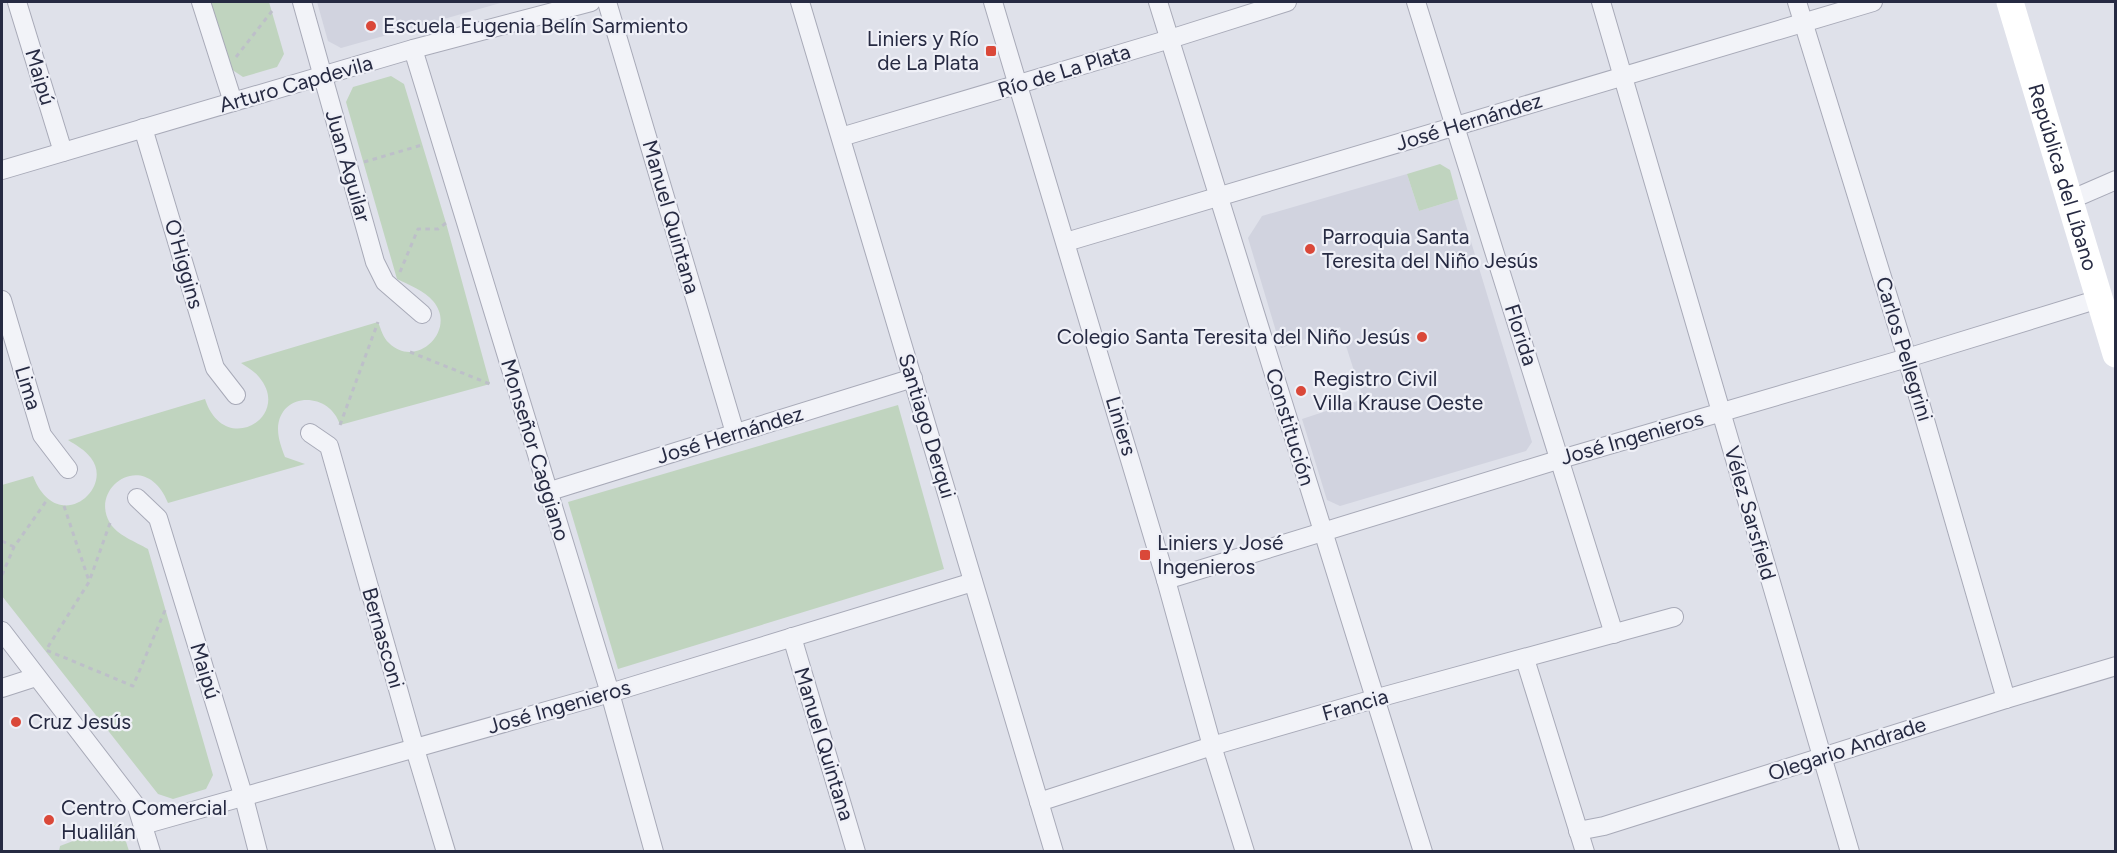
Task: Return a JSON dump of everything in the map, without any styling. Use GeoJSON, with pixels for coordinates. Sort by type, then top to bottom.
{"type":"FeatureCollection","features":[{"type":"Feature","properties":{"kind":"main road","name":"República del Líbano"},"geometry":{"type":"LineString","coordinates":[[2010,2],[2115,354]]}},
{"type":"Feature","properties":{"kind":"street","name":"Maipú"},"geometry":{"type":"LineString","coordinates":[[17,2],[63,152]]}},
{"type":"Feature","properties":{"kind":"street"},"geometry":{"type":"LineString","coordinates":[[201,2],[233,102]]}},
{"type":"Feature","properties":{"kind":"street","name":"Juan Aguilar"},"geometry":{"type":"LineString","coordinates":[[302,2],[375,262],[385,282],[422,314]]}},
{"type":"Feature","properties":{"kind":"street","name":"Arturo Capdevila"},"geometry":{"type":"LineString","coordinates":[[2,170],[413,49],[591,2]]}},
{"type":"Feature","properties":{"kind":"street","name":"Manuel Quintana"},"geometry":{"type":"LineString","coordinates":[[607,2],[735,434]]}},
{"type":"Feature","properties":{"kind":"street","name":"Santiago Derqui"},"geometry":{"type":"LineString","coordinates":[[800,2],[1054,852]]}},
{"type":"Feature","properties":{"kind":"street","name":"Liniers"},"geometry":{"type":"LineString","coordinates":[[993,2],[1166,579],[1212,746],[1245,852]]}},
{"type":"Feature","properties":{"kind":"street","name":"Constitución"},"geometry":{"type":"LineString","coordinates":[[1158,2],[1423,852]]}},
{"type":"Feature","properties":{"kind":"street","name":"Río de La Plata"},"geometry":{"type":"LineString","coordinates":[[841,137],[1287,2]]}},
{"type":"Feature","properties":{"kind":"street","name":"Florida"},"geometry":{"type":"LineString","coordinates":[[1416,2],[1614,634]]}},
{"type":"Feature","properties":{"kind":"street","name":"Vélez Sarsfield"},"geometry":{"type":"LineString","coordinates":[[1601,2],[1850,852]]}},
{"type":"Feature","properties":{"kind":"street","name":"Carlos Pellegrini"},"geometry":{"type":"LineString","coordinates":[[1797,2],[1907,358],[2006,699]]}},
{"type":"Feature","properties":{"kind":"street","name":"José Hernández"},"geometry":{"type":"LineString","coordinates":[[1066,242],[1873,2]]}},
{"type":"Feature","properties":{"kind":"street","name":"Monseñor Caggiano"},"geometry":{"type":"LineString","coordinates":[[413,49],[610,693],[654,852]]}},
{"type":"Feature","properties":{"kind":"street","name":"O'Higgins"},"geometry":{"type":"LineString","coordinates":[[143,128],[215,368],[236,395]]}},
{"type":"Feature","properties":{"kind":"street"},"geometry":{"type":"LineString","coordinates":[[2070,200],[2115,180]]}},
{"type":"Feature","properties":{"kind":"street","name":"José Ingenieros"},"geometry":{"type":"LineString","coordinates":[[1166,579],[2099,299]]}},
{"type":"Feature","properties":{"kind":"street","name":"Lima"},"geometry":{"type":"LineString","coordinates":[[2,300],[42,435],[68,469]]}},
{"type":"Feature","properties":{"kind":"street","name":"José Hernández"},"geometry":{"type":"LineString","coordinates":[[547,492],[913,378]]}},
{"type":"Feature","properties":{"kind":"street","name":"Bernasconi"},"geometry":{"type":"LineString","coordinates":[[310,433],[329,447],[446,852]]}},
{"type":"Feature","properties":{"kind":"street","name":"Maipú"},"geometry":{"type":"LineString","coordinates":[[137,498],[158,518],[244,798],[258,852]]}},
{"type":"Feature","properties":{"kind":"street","name":"José Ingenieros"},"geometry":{"type":"LineString","coordinates":[[142,825],[610,693],[973,582]]}},
{"type":"Feature","properties":{"kind":"street","name":"Francia"},"geometry":{"type":"LineString","coordinates":[[1039,802],[1212,746],[1674,617]]}},
{"type":"Feature","properties":{"kind":"street"},"geometry":{"type":"LineString","coordinates":[[2,631],[137,807],[151,852]]}},
{"type":"Feature","properties":{"kind":"street","name":"Manuel Quintana"},"geometry":{"type":"LineString","coordinates":[[792,638],[856,852]]}},
{"type":"Feature","properties":{"kind":"street"},"geometry":{"type":"LineString","coordinates":[[1525,659],[1585,852]]}},
{"type":"Feature","properties":{"kind":"street","name":"Olegario Andrade"},"geometry":{"type":"LineString","coordinates":[[1578,831],[1604,826],[2115,666]]}},
{"type":"Feature","properties":{"kind":"street"},"geometry":{"type":"LineString","coordinates":[[2,688],[36,676]]}},
{"type":"Feature","properties":{"kind":"path"},"geometry":{"type":"LineString","coordinates":[[235,59],[272,11]]}},
{"type":"Feature","properties":{"kind":"path"},"geometry":{"type":"LineString","coordinates":[[364,162],[422,145]]}},
{"type":"Feature","properties":{"kind":"path"},"geometry":{"type":"LineString","coordinates":[[397,279],[418,229],[438,229],[446,223]]}},
{"type":"Feature","properties":{"kind":"path"},"geometry":{"type":"LineString","coordinates":[[340,425],[378,322]]}},
{"type":"Feature","properties":{"kind":"path"},"geometry":{"type":"LineString","coordinates":[[410,352],[490,384]]}},
{"type":"Feature","properties":{"kind":"path"},"geometry":{"type":"LineString","coordinates":[[2,575],[14,548],[47,500]]}},
{"type":"Feature","properties":{"kind":"path"},"geometry":{"type":"LineString","coordinates":[[64,506],[89,582]]}},
{"type":"Feature","properties":{"kind":"path"},"geometry":{"type":"LineString","coordinates":[[110,523],[89,582],[46,650],[133,686],[166,608]]}},
{"type":"Feature","properties":{"kind":"path"},"geometry":{"type":"LineString","coordinates":[[2,541],[14,548]]}},
{"type":"Feature","properties":{"kind":"shaded area","name":"Escuela Eugenia Belín Sarmiento"},"geometry":{"type":"Polygon","coordinates":[[[317,2],[504,2],[341,48],[328,41],[317,2]]]}},
{"type":"Feature","properties":{"kind":"shaded area","name":"Colegio Santa Teresita del Niño Jesús"},"geometry":{"type":"Polygon","coordinates":[[[1407,174],[1419,211],[1458,199],[1532,442],[1526,451],[1340,506],[1327,500],[1302,419],[1363,399],[1340,327],[1281,348],[1248,238],[1262,216],[1407,174]]]}},
{"type":"Feature","properties":{"kind":"green space"},"geometry":{"type":"Polygon","coordinates":[[[209,2],[269,2],[284,54],[277,67],[243,77],[228,67],[209,2]]]}},
{"type":"Feature","properties":{"kind":"green space"},"geometry":{"type":"Polygon","coordinates":[[[391,76],[404,84],[446,223],[490,384],[340,425],[335,414],[326,406],[316,401],[295,402],[281,417],[278,429],[280,444],[285,457],[305,464],[168,503],[158,486],[147,477],[134,475],[122,478],[113,486],[107,497],[105,510],[110,523],[117,531],[148,549],[213,775],[206,789],[173,799],[158,794],[2,596],[2,485],[33,476],[43,494],[56,503],[68,505],[80,502],[90,493],[95,482],[96,470],[89,455],[68,440],[205,399],[214,417],[226,426],[239,429],[252,425],[262,417],[268,406],[267,392],[259,377],[241,363],[378,322],[387,341],[400,350],[411,352],[430,343],[437,334],[440,324],[439,312],[426,294],[397,279],[346,102],[353,87],[391,76]]]}},
{"type":"Feature","properties":{"kind":"green space"},"geometry":{"type":"Polygon","coordinates":[[[1440,164],[1450,170],[1458,199],[1419,211],[1407,174],[1440,164]]]}},
{"type":"Feature","properties":{"kind":"green space"},"geometry":{"type":"Polygon","coordinates":[[[898,405],[944,569],[618,669],[568,502],[898,405]]]}},
{"type":"Feature","properties":{"kind":"green space"},"geometry":{"type":"Polygon","coordinates":[[[120,823],[129,851],[59,851],[60,846],[120,823]]]}},
{"type":"Feature","properties":{"kind":"place","name":"Escuela Eugenia Belín Sarmiento"},"geometry":{"type":"Point","coordinates":[371,26]}},
{"type":"Feature","properties":{"kind":"place","name":"Liniers y Río de La Plata"},"geometry":{"type":"Point","coordinates":[991,51]}},
{"type":"Feature","properties":{"kind":"place","name":"Parroquia Santa Teresita del Niño Jesús"},"geometry":{"type":"Point","coordinates":[1310,249]}},
{"type":"Feature","properties":{"kind":"place","name":"Colegio Santa Teresita del Niño Jesús"},"geometry":{"type":"Point","coordinates":[1422,337]}},
{"type":"Feature","properties":{"kind":"place","name":"Registro Civil Villa Krause Oeste"},"geometry":{"type":"Point","coordinates":[1301,391]}},
{"type":"Feature","properties":{"kind":"place","name":"Liniers y José Ingenieros"},"geometry":{"type":"Point","coordinates":[1145,555]}},
{"type":"Feature","properties":{"kind":"place","name":"Cruz Jesús"},"geometry":{"type":"Point","coordinates":[16,722]}},
{"type":"Feature","properties":{"kind":"place","name":"Centro Comercial Hualilán"},"geometry":{"type":"Point","coordinates":[49,820]}}]}
